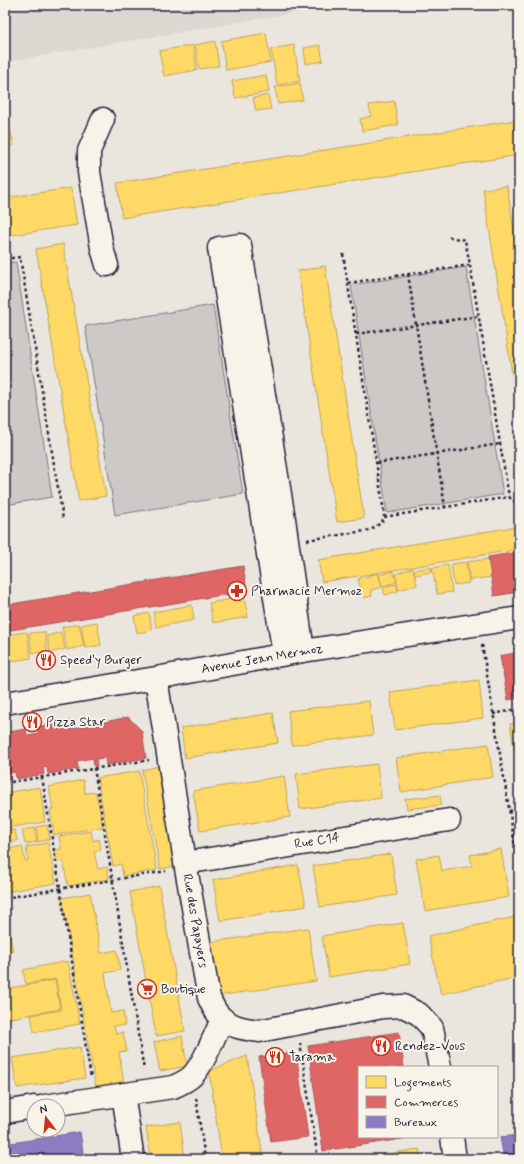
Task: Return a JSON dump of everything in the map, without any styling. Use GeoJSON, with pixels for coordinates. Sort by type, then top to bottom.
{"type":"FeatureCollection","features":[{"type":"Feature","properties":{"kind":"street"},"geometry":{"type":"LineString","coordinates":[[103,119],[89,151],[89,172],[102,248],[107,265]]}},
{"type":"Feature","properties":{"kind":"street"},"geometry":{"type":"LineString","coordinates":[[230,247],[287,543],[293,653],[230,247]]}},
{"type":"Feature","properties":{"kind":"street","name":"Avenue Jean Mermoz"},"geometry":{"type":"LineString","coordinates":[[5,703],[293,653],[519,618]]}},
{"type":"Feature","properties":{"kind":"street","name":"Rue des Papayers"},"geometry":{"type":"LineString","coordinates":[[156,678],[185,865],[209,998],[215,1010],[222,1019]]}},
{"type":"Feature","properties":{"kind":"street","name":"Rue C14"},"geometry":{"type":"LineString","coordinates":[[185,865],[449,820]]}},
{"type":"Feature","properties":{"kind":"street"},"geometry":{"type":"LineString","coordinates":[[66,1103],[173,1087],[183,1082],[192,1076],[202,1061],[222,1019],[240,1028],[259,1031],[383,1007],[403,1006],[419,1014],[432,1028],[440,1066]]}},
{"type":"Feature","properties":{"kind":"street"},"geometry":{"type":"LineString","coordinates":[[123,1094],[133,1159]]}},
{"type":"Feature","properties":{"kind":"street"},"geometry":{"type":"LineString","coordinates":[[5,1112],[26,1109]]}},
{"type":"Feature","properties":{"kind":"street"},"geometry":{"type":"LineString","coordinates":[[452,1138],[455,1159]]}},
{"type":"Feature","properties":{"kind":"path"},"geometry":{"type":"LineString","coordinates":[[449,237],[465,240],[509,497],[519,505]]}},
{"type":"Feature","properties":{"kind":"path"},"geometry":{"type":"LineString","coordinates":[[287,543],[371,530],[382,522],[384,517],[343,254]]}},
{"type":"Feature","properties":{"kind":"path"},"geometry":{"type":"LineString","coordinates":[[5,259],[20,257],[63,519]]}},
{"type":"Feature","properties":{"kind":"path"},"geometry":{"type":"LineString","coordinates":[[348,283],[470,265]]}},
{"type":"Feature","properties":{"kind":"path"},"geometry":{"type":"LineString","coordinates":[[408,274],[445,507]]}},
{"type":"Feature","properties":{"kind":"path"},"geometry":{"type":"LineString","coordinates":[[356,334],[479,316]]}},
{"type":"Feature","properties":{"kind":"path"},"geometry":{"type":"LineString","coordinates":[[376,463],[500,444]]}},
{"type":"Feature","properties":{"kind":"path"},"geometry":{"type":"LineString","coordinates":[[384,517],[509,497]]}},
{"type":"Feature","properties":{"kind":"path"},"geometry":{"type":"LineString","coordinates":[[478,625],[519,869]]}},
{"type":"Feature","properties":{"kind":"path"},"geometry":{"type":"LineString","coordinates":[[493,714],[519,710]]}},
{"type":"Feature","properties":{"kind":"path"},"geometry":{"type":"LineString","coordinates":[[5,783],[168,756]]}},
{"type":"Feature","properties":{"kind":"path"},"geometry":{"type":"LineString","coordinates":[[94,768],[147,1091]]}},
{"type":"Feature","properties":{"kind":"path"},"geometry":{"type":"LineString","coordinates":[[42,777],[95,1098]]}},
{"type":"Feature","properties":{"kind":"path"},"geometry":{"type":"LineString","coordinates":[[509,810],[519,809]]}},
{"type":"Feature","properties":{"kind":"path"},"geometry":{"type":"LineString","coordinates":[[5,898],[112,880],[185,865]]}},
{"type":"Feature","properties":{"kind":"path"},"geometry":{"type":"LineString","coordinates":[[297,1024],[318,1159]]}},
{"type":"Feature","properties":{"kind":"path"},"geometry":{"type":"LineString","coordinates":[[192,1076],[205,1159]]}},
{"type":"Feature","properties":{"kind":"shaded area"},"geometry":{"type":"Polygon","coordinates":[[[5,5],[341,5],[5,62],[5,5]]]}},
{"type":"Feature","properties":{"kind":"shaded area"},"geometry":{"type":"Polygon","coordinates":[[[16,262],[52,497],[5,505],[5,263],[16,262]]]}},
{"type":"Feature","properties":{"kind":"shaded area"},"geometry":{"type":"Polygon","coordinates":[[[466,267],[503,494],[387,513],[351,285],[466,267]]]}},
{"type":"Feature","properties":{"kind":"shaded area"},"geometry":{"type":"Polygon","coordinates":[[[213,305],[243,494],[115,515],[85,326],[213,305]]]}},
{"type":"Feature","properties":{"kind":"building: Logements"},"geometry":{"type":"Polygon","coordinates":[[[266,33],[271,62],[226,70],[221,41],[266,33]]]}},
{"type":"Feature","properties":{"kind":"building: Logements"},"geometry":{"type":"Polygon","coordinates":[[[215,41],[219,66],[199,69],[195,45],[215,41]]]}},
{"type":"Feature","properties":{"kind":"building: Logements"},"geometry":{"type":"Polygon","coordinates":[[[193,45],[197,70],[164,76],[159,51],[193,45]]]}},
{"type":"Feature","properties":{"kind":"building: Logements"},"geometry":{"type":"Polygon","coordinates":[[[294,45],[300,81],[277,85],[271,49],[294,45]]]}},
{"type":"Feature","properties":{"kind":"building: Logements"},"geometry":{"type":"Polygon","coordinates":[[[320,45],[323,61],[306,64],[304,48],[320,45]]]}},
{"type":"Feature","properties":{"kind":"building: Logements"},"geometry":{"type":"Polygon","coordinates":[[[266,75],[269,92],[235,98],[232,81],[266,75]]]}},
{"type":"Feature","properties":{"kind":"building: Logements"},"geometry":{"type":"Polygon","coordinates":[[[300,83],[303,100],[278,104],[275,87],[300,83]]]}},
{"type":"Feature","properties":{"kind":"building: Logements"},"geometry":{"type":"Polygon","coordinates":[[[268,95],[271,109],[256,111],[253,98],[268,95]]]}},
{"type":"Feature","properties":{"kind":"building: Logements"},"geometry":{"type":"Polygon","coordinates":[[[394,101],[398,125],[362,131],[360,119],[371,116],[369,105],[394,101]]]}},
{"type":"Feature","properties":{"kind":"building: Logements"},"geometry":{"type":"Polygon","coordinates":[[[516,120],[519,136],[519,155],[122,218],[117,183],[516,120]]]}},
{"type":"Feature","properties":{"kind":"building: Logements"},"geometry":{"type":"Polygon","coordinates":[[[10,129],[14,145],[5,147],[5,130],[10,129]]]}},
{"type":"Feature","properties":{"kind":"building: Logements"},"geometry":{"type":"Polygon","coordinates":[[[507,186],[519,264],[519,418],[483,189],[507,186]]]}},
{"type":"Feature","properties":{"kind":"building: Logements"},"geometry":{"type":"Polygon","coordinates":[[[71,188],[77,225],[5,236],[5,198],[71,188]]]}},
{"type":"Feature","properties":{"kind":"building: Logements"},"geometry":{"type":"Polygon","coordinates":[[[63,244],[106,496],[79,501],[36,249],[63,244]]]}},
{"type":"Feature","properties":{"kind":"building: Logements"},"geometry":{"type":"Polygon","coordinates":[[[325,266],[364,518],[337,522],[298,271],[325,266]]]}},
{"type":"Feature","properties":{"kind":"building: Logements"},"geometry":{"type":"Polygon","coordinates":[[[519,526],[519,549],[322,582],[318,560],[519,526]]]}},
{"type":"Feature","properties":{"kind":"building: Logements"},"geometry":{"type":"Polygon","coordinates":[[[488,559],[491,577],[470,580],[467,562],[488,559]]]}},
{"type":"Feature","properties":{"kind":"building: Logements"},"geometry":{"type":"Polygon","coordinates":[[[466,562],[469,583],[454,585],[451,564],[466,562]]]}},
{"type":"Feature","properties":{"kind":"building: Logements"},"geometry":{"type":"Polygon","coordinates":[[[448,565],[452,592],[437,594],[432,568],[448,565]]]}},
{"type":"Feature","properties":{"kind":"building: Logements"},"geometry":{"type":"Polygon","coordinates":[[[431,567],[432,572],[415,575],[414,570],[431,567]]]}},
{"type":"Feature","properties":{"kind":"building: Logements"},"geometry":{"type":"Polygon","coordinates":[[[413,568],[417,585],[399,590],[395,574],[413,568]]]}},
{"type":"Feature","properties":{"kind":"building: Logements"},"geometry":{"type":"Polygon","coordinates":[[[393,571],[397,582],[382,586],[379,575],[393,571]]]}},
{"type":"Feature","properties":{"kind":"building: Logements"},"geometry":{"type":"Polygon","coordinates":[[[378,573],[382,587],[371,590],[372,596],[364,598],[358,579],[378,573]]]}},
{"type":"Feature","properties":{"kind":"building: Logements"},"geometry":{"type":"Polygon","coordinates":[[[396,584],[398,591],[385,595],[383,587],[396,584]]]}},
{"type":"Feature","properties":{"kind":"building: Logements"},"geometry":{"type":"Polygon","coordinates":[[[244,597],[248,617],[213,623],[209,603],[244,597]]]}},
{"type":"Feature","properties":{"kind":"building: Logements"},"geometry":{"type":"Polygon","coordinates":[[[192,605],[194,620],[156,627],[153,612],[192,605]]]}},
{"type":"Feature","properties":{"kind":"building: Logements"},"geometry":{"type":"Polygon","coordinates":[[[149,613],[152,630],[137,633],[134,616],[149,613]]]}},
{"type":"Feature","properties":{"kind":"building: Logements"},"geometry":{"type":"Polygon","coordinates":[[[97,622],[101,645],[85,648],[81,625],[97,622]]]}},
{"type":"Feature","properties":{"kind":"building: Logements"},"geometry":{"type":"Polygon","coordinates":[[[79,624],[84,646],[67,650],[62,627],[79,624]]]}},
{"type":"Feature","properties":{"kind":"building: Logements"},"geometry":{"type":"Polygon","coordinates":[[[27,632],[31,658],[5,662],[5,635],[27,632]]]}},
{"type":"Feature","properties":{"kind":"building: Logements"},"geometry":{"type":"Polygon","coordinates":[[[45,632],[47,652],[32,653],[29,633],[45,632]]]}},
{"type":"Feature","properties":{"kind":"building: Logements"},"geometry":{"type":"Polygon","coordinates":[[[61,632],[65,649],[50,653],[47,636],[61,632]]]}},
{"type":"Feature","properties":{"kind":"building: Logements"},"geometry":{"type":"Polygon","coordinates":[[[479,680],[483,718],[395,730],[390,692],[479,680]]]}},
{"type":"Feature","properties":{"kind":"building: Logements"},"geometry":{"type":"Polygon","coordinates":[[[369,701],[373,735],[292,745],[288,711],[369,701]]]}},
{"type":"Feature","properties":{"kind":"building: Logements"},"geometry":{"type":"Polygon","coordinates":[[[273,713],[278,743],[185,758],[181,728],[273,713]]]}},
{"type":"Feature","properties":{"kind":"building: Logements"},"geometry":{"type":"Polygon","coordinates":[[[519,722],[519,776],[510,724],[519,722]]]}},
{"type":"Feature","properties":{"kind":"building: Logements"},"geometry":{"type":"Polygon","coordinates":[[[488,744],[493,777],[401,792],[396,758],[488,744]]]}},
{"type":"Feature","properties":{"kind":"building: Logements"},"geometry":{"type":"Polygon","coordinates":[[[377,764],[381,798],[300,809],[296,774],[377,764]]]}},
{"type":"Feature","properties":{"kind":"building: Logements"},"geometry":{"type":"Polygon","coordinates":[[[164,765],[182,865],[160,869],[142,770],[164,765]]]}},
{"type":"Feature","properties":{"kind":"building: Logements"},"geometry":{"type":"Polygon","coordinates":[[[139,771],[157,870],[123,876],[121,864],[113,866],[97,778],[139,771]]]}},
{"type":"Feature","properties":{"kind":"building: Logements"},"geometry":{"type":"Polygon","coordinates":[[[284,776],[290,817],[200,831],[193,791],[284,776]]]}},
{"type":"Feature","properties":{"kind":"building: Logements"},"geometry":{"type":"Polygon","coordinates":[[[83,780],[85,793],[96,792],[103,827],[54,835],[50,810],[53,809],[49,787],[83,780]]]}},
{"type":"Feature","properties":{"kind":"building: Logements"},"geometry":{"type":"Polygon","coordinates":[[[40,787],[45,822],[5,828],[5,793],[40,787]]]}},
{"type":"Feature","properties":{"kind":"building: Logements"},"geometry":{"type":"Polygon","coordinates":[[[440,795],[441,805],[407,809],[405,799],[440,795]]]}},
{"type":"Feature","properties":{"kind":"building: Logements"},"geometry":{"type":"Polygon","coordinates":[[[47,825],[50,839],[38,842],[36,827],[47,825]]]}},
{"type":"Feature","properties":{"kind":"building: Logements"},"geometry":{"type":"Polygon","coordinates":[[[34,828],[37,842],[25,844],[22,830],[34,828]]]}},
{"type":"Feature","properties":{"kind":"building: Logements"},"geometry":{"type":"Polygon","coordinates":[[[15,830],[17,841],[5,843],[5,831],[15,830]]]}},
{"type":"Feature","properties":{"kind":"building: Logements"},"geometry":{"type":"Polygon","coordinates":[[[91,831],[93,841],[99,839],[101,850],[94,852],[98,869],[107,867],[109,879],[68,886],[63,861],[57,862],[55,850],[61,849],[59,836],[91,831]]]}},
{"type":"Feature","properties":{"kind":"building: Logements"},"geometry":{"type":"Polygon","coordinates":[[[48,843],[56,883],[5,892],[5,850],[22,846],[25,861],[28,860],[26,847],[48,843]]]}},
{"type":"Feature","properties":{"kind":"building: Logements"},"geometry":{"type":"Polygon","coordinates":[[[501,849],[509,897],[425,911],[416,859],[439,855],[442,871],[472,866],[470,855],[501,849]]]}},
{"type":"Feature","properties":{"kind":"building: Logements"},"geometry":{"type":"Polygon","coordinates":[[[391,854],[397,895],[320,907],[313,866],[391,854]]]}},
{"type":"Feature","properties":{"kind":"building: Logements"},"geometry":{"type":"Polygon","coordinates":[[[298,865],[306,906],[220,921],[213,880],[298,865]]]}},
{"type":"Feature","properties":{"kind":"building: Logements"},"geometry":{"type":"Polygon","coordinates":[[[159,886],[185,1031],[156,1036],[130,892],[159,886]]]}},
{"type":"Feature","properties":{"kind":"building: Logements"},"geometry":{"type":"Polygon","coordinates":[[[90,893],[101,953],[117,950],[120,970],[105,973],[111,1013],[123,1011],[125,1025],[114,1026],[116,1034],[123,1032],[127,1051],[119,1052],[124,1084],[96,1089],[62,898],[90,893]]]}},
{"type":"Feature","properties":{"kind":"building: Logements"},"geometry":{"type":"Polygon","coordinates":[[[515,917],[519,936],[519,977],[441,994],[428,936],[515,917]]]}},
{"type":"Feature","properties":{"kind":"building: Logements"},"geometry":{"type":"Polygon","coordinates":[[[403,923],[410,964],[329,977],[322,936],[403,923]]]}},
{"type":"Feature","properties":{"kind":"building: Logements"},"geometry":{"type":"Polygon","coordinates":[[[8,926],[13,951],[5,952],[5,927],[8,926]]]}},
{"type":"Feature","properties":{"kind":"building: Logements"},"geometry":{"type":"Polygon","coordinates":[[[308,928],[316,981],[218,996],[210,942],[308,928]]]}},
{"type":"Feature","properties":{"kind":"building: Logements"},"geometry":{"type":"Polygon","coordinates":[[[5,954],[9,975],[5,975],[5,954]]]}},
{"type":"Feature","properties":{"kind":"building: Logements"},"geometry":{"type":"Polygon","coordinates":[[[68,961],[80,1024],[34,1032],[31,1015],[61,1010],[56,979],[26,984],[23,970],[68,961]]]}},
{"type":"Feature","properties":{"kind":"building: Logements"},"geometry":{"type":"Polygon","coordinates":[[[55,980],[60,1009],[5,1019],[5,989],[55,980]]]}},
{"type":"Feature","properties":{"kind":"building: Logements"},"geometry":{"type":"Polygon","coordinates":[[[182,1036],[187,1066],[160,1071],[154,1042],[182,1036]]]}},
{"type":"Feature","properties":{"kind":"building: Logements"},"geometry":{"type":"Polygon","coordinates":[[[80,1047],[85,1078],[17,1088],[12,1058],[80,1047]]]}},
{"type":"Feature","properties":{"kind":"building: Logements"},"geometry":{"type":"Polygon","coordinates":[[[247,1056],[263,1157],[251,1159],[222,1159],[209,1071],[247,1056]]]}},
{"type":"Feature","properties":{"kind":"building: Logements"},"geometry":{"type":"Polygon","coordinates":[[[5,1068],[8,1090],[5,1090],[5,1068]]]}},
{"type":"Feature","properties":{"kind":"building: Logements"},"geometry":{"type":"Polygon","coordinates":[[[180,1122],[185,1159],[151,1159],[146,1127],[180,1122]]]}},
{"type":"Feature","properties":{"kind":"building: Logements"},"geometry":{"type":"Polygon","coordinates":[[[419,1149],[421,1159],[354,1159],[419,1149]]]}},
{"type":"Feature","properties":{"kind":"building: Commerces"},"geometry":{"type":"Polygon","coordinates":[[[519,552],[519,592],[494,596],[488,557],[519,552]]]}},
{"type":"Feature","properties":{"kind":"building: Commerces"},"geometry":{"type":"Polygon","coordinates":[[[243,566],[247,591],[5,631],[5,605],[243,566]]]}},
{"type":"Feature","properties":{"kind":"building: Commerces"},"geometry":{"type":"Polygon","coordinates":[[[519,652],[519,698],[508,700],[500,656],[519,652]]]}},
{"type":"Feature","properties":{"kind":"building: Commerces"},"geometry":{"type":"Polygon","coordinates":[[[128,717],[142,731],[146,758],[106,765],[105,758],[96,759],[97,766],[94,767],[93,758],[77,761],[78,769],[48,774],[47,767],[43,768],[44,774],[16,779],[15,772],[9,773],[10,780],[5,780],[5,739],[10,738],[9,732],[26,729],[27,736],[38,734],[37,727],[71,721],[72,729],[128,717]]]}},
{"type":"Feature","properties":{"kind":"building: Commerces"},"geometry":{"type":"Polygon","coordinates":[[[399,1032],[404,1066],[358,1066],[358,1138],[408,1138],[323,1151],[308,1046],[399,1032]]]}},
{"type":"Feature","properties":{"kind":"building: Commerces"},"geometry":{"type":"Polygon","coordinates":[[[296,1052],[308,1137],[271,1142],[259,1057],[296,1052]]]}},
{"type":"Feature","properties":{"kind":"building: Bureaux"},"geometry":{"type":"Polygon","coordinates":[[[80,1132],[84,1159],[5,1159],[5,1144],[42,1138],[66,1138],[66,1134],[80,1132]]]}},
{"type":"Feature","properties":{"kind":"building: Bureaux"},"geometry":{"type":"Polygon","coordinates":[[[519,1135],[519,1159],[504,1159],[500,1137],[519,1135]]]}},
{"type":"Feature","properties":{"kind":"place","name":"Pharmacie Mermoz"},"geometry":{"type":"Point","coordinates":[237,591]}},
{"type":"Feature","properties":{"kind":"place","name":"Speed'y Burger"},"geometry":{"type":"Point","coordinates":[46,660]}},
{"type":"Feature","properties":{"kind":"place","name":"Pizza Star"},"geometry":{"type":"Point","coordinates":[32,722]}},
{"type":"Feature","properties":{"kind":"place","name":"Boutique"},"geometry":{"type":"Point","coordinates":[147,989]}},
{"type":"Feature","properties":{"kind":"place","name":"Rendez-Vous"},"geometry":{"type":"Point","coordinates":[381,1046]}},
{"type":"Feature","properties":{"kind":"place","name":"Tarama"},"geometry":{"type":"Point","coordinates":[275,1057]}}]}
